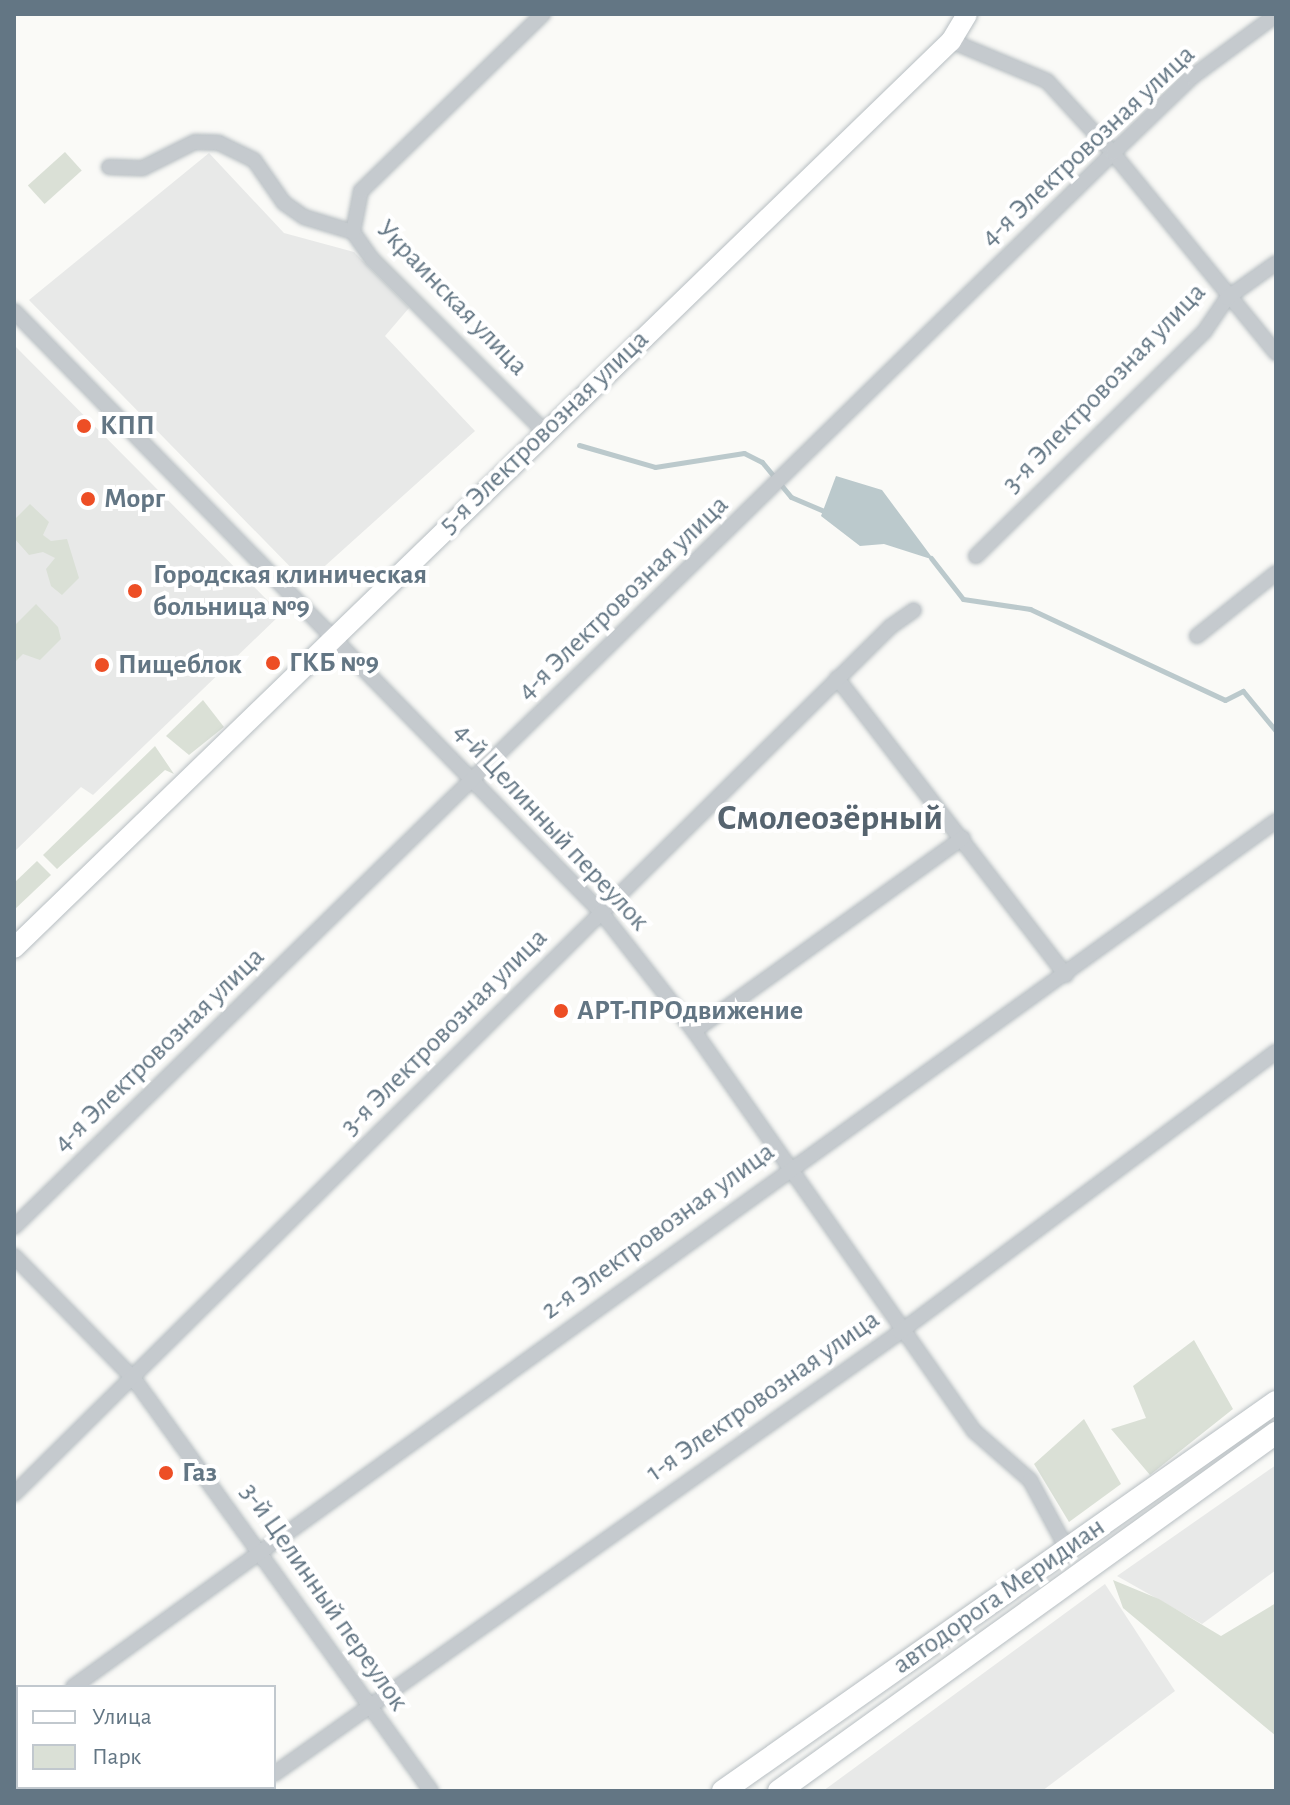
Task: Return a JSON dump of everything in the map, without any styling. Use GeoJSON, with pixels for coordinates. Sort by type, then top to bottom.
{"type":"FeatureCollection","features":[{"type":"Feature","properties":{"kind":"main road","name":"автодорога Меридиан"},"geometry":{"type":"LineString","coordinates":[[723,1791],[1276,1402]]}},
{"type":"Feature","properties":{"kind":"main road","name":"автодорога Меридиан"},"geometry":{"type":"LineString","coordinates":[[779,1791],[1276,1433]]}},
{"type":"Feature","properties":{"kind":"street"},"geometry":{"type":"LineString","coordinates":[[353,232],[361,191],[543,14]]}},
{"type":"Feature","properties":{"kind":"street","name":"5-я Электровозная улица"},"geometry":{"type":"LineString","coordinates":[[14,948],[544,431],[951,41],[967,14]]}},
{"type":"Feature","properties":{"kind":"street","name":"4-я Электровозная улица"},"geometry":{"type":"LineString","coordinates":[[14,1227],[475,781],[1192,77],[1276,15]]}},
{"type":"Feature","properties":{"kind":"street"},"geometry":{"type":"LineString","coordinates":[[951,41],[1047,81],[1113,153],[1227,298],[1276,353]]}},
{"type":"Feature","properties":{"kind":"street","name":"Украинская улица"},"geometry":{"type":"LineString","coordinates":[[109,167],[143,168],[195,142],[219,143],[254,160],[284,203],[304,217],[353,232],[371,258],[544,431]]}},
{"type":"Feature","properties":{"kind":"street","name":"3-я Электровозная улица"},"geometry":{"type":"LineString","coordinates":[[976,556],[1204,332],[1227,298],[1276,263]]}},
{"type":"Feature","properties":{"kind":"street","name":"4-й Целинный переулок"},"geometry":{"type":"LineString","coordinates":[[14,311],[601,912],[694,1031],[900,1332],[974,1431],[1030,1480],[1067,1549]]}},
{"type":"Feature","properties":{"kind":"street"},"geometry":{"type":"LineString","coordinates":[[1197,636],[1276,573]]}},
{"type":"Feature","properties":{"kind":"street","name":"3-я Электровозная улица"},"geometry":{"type":"LineString","coordinates":[[14,1494],[134,1379],[837,678],[914,610]]}},
{"type":"Feature","properties":{"kind":"street"},"geometry":{"type":"LineString","coordinates":[[837,678],[1066,975]]}},
{"type":"Feature","properties":{"kind":"street","name":"2-я Электровозная улица"},"geometry":{"type":"LineString","coordinates":[[76,1685],[787,1169],[1066,975],[1276,821]]}},
{"type":"Feature","properties":{"kind":"street"},"geometry":{"type":"LineString","coordinates":[[694,1031],[963,838]]}},
{"type":"Feature","properties":{"kind":"street","name":"1-я Электровозная улица"},"geometry":{"type":"LineString","coordinates":[[276,1773],[900,1332],[1276,1052]]}},
{"type":"Feature","properties":{"kind":"street","name":"3-й Целинный переулок"},"geometry":{"type":"LineString","coordinates":[[14,1256],[134,1379],[262,1551],[431,1791]]}},
{"type":"Feature","properties":{"kind":"shaded area"},"geometry":{"type":"Polygon","coordinates":[[[209,153],[284,233],[354,252],[409,308],[385,336],[475,431],[306,583],[29,300],[209,153]]]}},
{"type":"Feature","properties":{"kind":"shaded area","name":"Городская клиническая больница №9"},"geometry":{"type":"Polygon","coordinates":[[[14,345],[281,614],[93,795],[81,787],[14,852],[14,345]]]}},
{"type":"Feature","properties":{"kind":"shaded area"},"geometry":{"type":"Polygon","coordinates":[[[836,476],[882,490],[934,560],[884,544],[860,546],[821,516],[836,476]]]}},
{"type":"Feature","properties":{"kind":"shaded area"},"geometry":{"type":"Polygon","coordinates":[[[1276,1465],[1276,1570],[1202,1624],[1117,1576],[1276,1465]]]}},
{"type":"Feature","properties":{"kind":"shaded area"},"geometry":{"type":"Polygon","coordinates":[[[1105,1584],[1175,1691],[1042,1791],[823,1791],[1105,1584]]]}},
{"type":"Feature","properties":{"kind":"green space"},"geometry":{"type":"Polygon","coordinates":[[[65,152],[82,171],[45,204],[28,185],[65,152]]]}},
{"type":"Feature","properties":{"kind":"green space"},"geometry":{"type":"Polygon","coordinates":[[[30,504],[49,522],[43,535],[51,541],[67,539],[79,578],[62,595],[51,586],[46,569],[55,558],[43,552],[29,555],[14,538],[14,520],[30,504]]]}},
{"type":"Feature","properties":{"kind":"green space"},"geometry":{"type":"Polygon","coordinates":[[[36,604],[58,627],[61,639],[40,660],[23,654],[14,663],[14,626],[36,604]]]}},
{"type":"Feature","properties":{"kind":"green space"},"geometry":{"type":"Polygon","coordinates":[[[203,700],[224,727],[189,755],[166,736],[203,700]]]}},
{"type":"Feature","properties":{"kind":"green space"},"geometry":{"type":"Polygon","coordinates":[[[155,746],[174,774],[165,770],[57,869],[43,855],[155,746]]]}},
{"type":"Feature","properties":{"kind":"green space"},"geometry":{"type":"Polygon","coordinates":[[[37,861],[51,875],[14,910],[14,883],[37,861]]]}},
{"type":"Feature","properties":{"kind":"green space"},"geometry":{"type":"Polygon","coordinates":[[[1194,1340],[1233,1409],[1150,1475],[1111,1429],[1146,1418],[1133,1386],[1194,1340]]]}},
{"type":"Feature","properties":{"kind":"green space"},"geometry":{"type":"Polygon","coordinates":[[[1084,1419],[1121,1484],[1069,1522],[1034,1464],[1084,1419]]]}},
{"type":"Feature","properties":{"kind":"green space"},"geometry":{"type":"Polygon","coordinates":[[[1113,1580],[1159,1599],[1221,1636],[1276,1603],[1276,1736],[1123,1608],[1113,1580]]]}},
{"type":"Feature","properties":{"kind":"waterway"},"geometry":{"type":"LineString","coordinates":[[579,445],[655,467],[744,453],[762,462],[791,497],[826,512]]}},
{"type":"Feature","properties":{"kind":"waterway"},"geometry":{"type":"LineString","coordinates":[[931,558],[963,599],[1030,609],[1225,700],[1243,691],[1276,731]]}},
{"type":"Feature","properties":{"kind":"place","name":"КПП"},"geometry":{"type":"Point","coordinates":[84,426]}},
{"type":"Feature","properties":{"kind":"place","name":"Морг"},"geometry":{"type":"Point","coordinates":[88,499]}},
{"type":"Feature","properties":{"kind":"place","name":"Городская клиническая больница №9"},"geometry":{"type":"Point","coordinates":[135,591]}},
{"type":"Feature","properties":{"kind":"place","name":"ГКБ №9"},"geometry":{"type":"Point","coordinates":[273,663]}},
{"type":"Feature","properties":{"kind":"place","name":"Пищеблок"},"geometry":{"type":"Point","coordinates":[102,665]}},
{"type":"Feature","properties":{"kind":"place","name":"АРТ-ПРОдвижение"},"geometry":{"type":"Point","coordinates":[561,1011]}},
{"type":"Feature","properties":{"kind":"place","name":"Газ"},"geometry":{"type":"Point","coordinates":[166,1473]}},
{"type":"Feature","properties":{"kind":"district","name":"Смолеозёрный"},"geometry":{"type":"Point","coordinates":[830,819]}}]}
